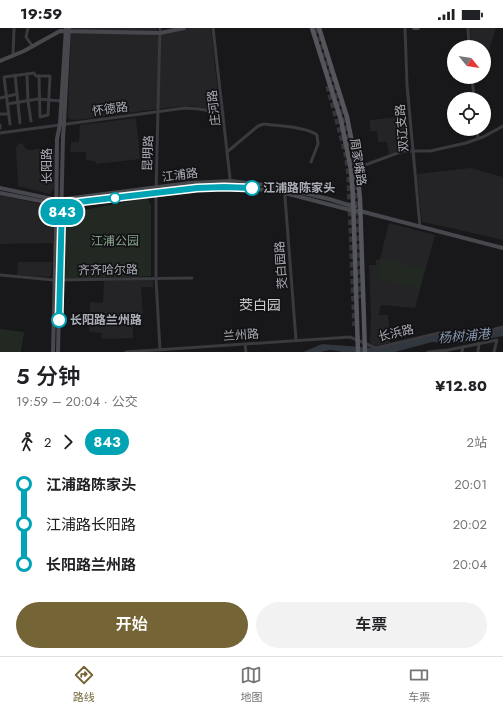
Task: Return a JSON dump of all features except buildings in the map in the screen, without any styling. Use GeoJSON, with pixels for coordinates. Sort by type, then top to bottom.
{"type":"FeatureCollection","features":[{"type":"Feature","properties":{"kind":"main road"},"geometry":{"type":"LineString","coordinates":[[0,62],[33,47],[57,32],[67,30],[160,30],[184,28]]}},
{"type":"Feature","properties":{"kind":"main road","name":"周家嘴路"},"geometry":{"type":"LineString","coordinates":[[312,28],[341,120],[351,170],[354,212],[358,349]]}},
{"type":"Feature","properties":{"kind":"main road","name":"周家嘴路"},"geometry":{"type":"LineString","coordinates":[[319,28],[345,112],[357,168],[365,348]]}},
{"type":"Feature","properties":{"kind":"main road","name":"长阳路"},"geometry":{"type":"LineString","coordinates":[[58,352],[62,202],[61,102],[67,30]]}},
{"type":"Feature","properties":{"kind":"main road","name":"长阳路"},"geometry":{"type":"LineString","coordinates":[[53,352],[57,139],[62,124],[67,30]]}},
{"type":"Feature","properties":{"kind":"main road","name":"江浦路"},"geometry":{"type":"LineString","coordinates":[[62,202],[196,182],[262,184],[354,212],[360,211],[503,248]]}},
{"type":"Feature","properties":{"kind":"main road","name":"江浦路"},"geometry":{"type":"LineString","coordinates":[[0,193],[62,202],[197,188],[231,187],[286,191],[353,205],[360,211]]}},
{"type":"Feature","properties":{"kind":"main road","name":"江浦路"},"geometry":{"type":"LineString","coordinates":[[0,188],[56,202]]}},
{"type":"Feature","properties":{"kind":"street"},"geometry":{"type":"LineString","coordinates":[[13,56],[14,28]]}},
{"type":"Feature","properties":{"kind":"street"},"geometry":{"type":"LineString","coordinates":[[28,28],[26,37],[33,47]]}},
{"type":"Feature","properties":{"kind":"street","name":"庄河路"},"geometry":{"type":"LineString","coordinates":[[213,28],[231,187]]}},
{"type":"Feature","properties":{"kind":"street","name":"双辽支路"},"geometry":{"type":"LineString","coordinates":[[405,28],[407,85],[420,227]]}},
{"type":"Feature","properties":{"kind":"street"},"geometry":{"type":"LineString","coordinates":[[468,28],[469,40]]}},
{"type":"Feature","properties":{"kind":"street","name":"昆明路"},"geometry":{"type":"LineString","coordinates":[[160,30],[156,188],[156,279],[160,350]]}},
{"type":"Feature","properties":{"kind":"street"},"geometry":{"type":"LineString","coordinates":[[0,81],[4,80],[4,77],[20,74],[27,75],[29,73],[34,73],[36,76],[39,76],[50,76],[48,115],[40,117],[39,76]]}},
{"type":"Feature","properties":{"kind":"street"},"geometry":{"type":"LineString","coordinates":[[15,75],[20,123]]}},
{"type":"Feature","properties":{"kind":"street"},"geometry":{"type":"LineString","coordinates":[[27,75],[30,121]]}},
{"type":"Feature","properties":{"kind":"street"},"geometry":{"type":"LineString","coordinates":[[4,80],[10,124]]}},
{"type":"Feature","properties":{"kind":"street"},"geometry":{"type":"LineString","coordinates":[[0,98],[17,94]]}},
{"type":"Feature","properties":{"kind":"street"},"geometry":{"type":"LineString","coordinates":[[7,104],[39,99],[61,102]]}},
{"type":"Feature","properties":{"kind":"street","name":"怀德路"},"geometry":{"type":"LineString","coordinates":[[0,132],[79,123],[159,111],[193,108],[223,113]]}},
{"type":"Feature","properties":{"kind":"street"},"geometry":{"type":"LineString","coordinates":[[0,114],[9,114]]}},
{"type":"Feature","properties":{"kind":"street"},"geometry":{"type":"LineString","coordinates":[[227,152],[258,126],[264,124],[313,131],[317,135],[318,144],[311,162]]}},
{"type":"Feature","properties":{"kind":"street"},"geometry":{"type":"LineString","coordinates":[[357,168],[403,151],[430,151],[466,143],[503,126]]}},
{"type":"Feature","properties":{"kind":"street","name":"茭白园路"},"geometry":{"type":"LineString","coordinates":[[286,191],[296,340]]}},
{"type":"Feature","properties":{"kind":"street","name":"齐齐哈尔路"},"geometry":{"type":"LineString","coordinates":[[0,275],[54,280],[192,278]]}},
{"type":"Feature","properties":{"kind":"street","name":"长浜路"},"geometry":{"type":"LineString","coordinates":[[365,348],[376,348],[434,334],[470,333],[488,331],[503,327]]}},
{"type":"Feature","properties":{"kind":"street","name":"兰州路"},"geometry":{"type":"LineString","coordinates":[[126,352],[350,337],[358,340]]}},
{"type":"Feature","properties":{"kind":"street"},"geometry":{"type":"LineString","coordinates":[[358,340],[365,348]]}},
{"type":"Feature","properties":{"kind":"street"},"geometry":{"type":"LineString","coordinates":[[428,352],[448,351],[497,340],[494,352]]}},
{"type":"Feature","properties":{"kind":"street"},"geometry":{"type":"LineString","coordinates":[[478,352],[479,343]]}},
{"type":"Feature","properties":{"kind":"street"},"geometry":{"type":"LineString","coordinates":[[245,344],[246,352]]}},
{"type":"Feature","properties":{"kind":"street"},"geometry":{"type":"LineString","coordinates":[[462,352],[463,347]]}},
{"type":"Feature","properties":{"kind":"shaded area"},"geometry":{"type":"Polygon","coordinates":[[[71,28],[157,28],[157,36],[189,28],[211,29],[219,104],[218,107],[213,109],[191,106],[172,107],[76,120],[69,119],[71,28]]]}},
{"type":"Feature","properties":{"kind":"shaded area"},"geometry":{"type":"Polygon","coordinates":[[[470,28],[496,28],[491,44],[491,40],[471,40],[470,28]]]}},
{"type":"Feature","properties":{"kind":"shaded area"},"geometry":{"type":"Polygon","coordinates":[[[407,116],[408,146],[406,149],[389,154],[387,142],[378,142],[377,131],[370,131],[370,120],[407,116]]]}},
{"type":"Feature","properties":{"kind":"shaded area"},"geometry":{"type":"Polygon","coordinates":[[[136,118],[140,159],[96,164],[95,161],[86,160],[86,152],[70,152],[71,142],[79,142],[80,125],[136,118]]]}},
{"type":"Feature","properties":{"kind":"shaded area"},"geometry":{"type":"Polygon","coordinates":[[[22,143],[28,150],[55,148],[54,189],[50,194],[18,186],[16,148],[18,144],[22,143]]]}},
{"type":"Feature","properties":{"kind":"shaded area"},"geometry":{"type":"Polygon","coordinates":[[[471,168],[503,177],[503,240],[422,222],[417,174],[471,168]]]}},
{"type":"Feature","properties":{"kind":"shaded area"},"geometry":{"type":"Polygon","coordinates":[[[0,195],[51,208],[54,211],[53,243],[0,244],[0,195]]]}},
{"type":"Feature","properties":{"kind":"shaded area"},"geometry":{"type":"Polygon","coordinates":[[[389,223],[435,235],[415,308],[381,305],[379,315],[388,315],[390,343],[377,346],[370,343],[371,316],[369,265],[376,265],[376,260],[380,259],[389,223]]]}},
{"type":"Feature","properties":{"kind":"shaded area"},"geometry":{"type":"Polygon","coordinates":[[[18,262],[52,262],[51,275],[49,277],[17,275],[18,262]]]}},
{"type":"Feature","properties":{"kind":"shaded area"},"geometry":{"type":"Polygon","coordinates":[[[153,280],[153,287],[141,287],[143,315],[133,316],[133,338],[102,339],[102,333],[89,332],[90,302],[103,303],[104,281],[153,280]]]}},
{"type":"Feature","properties":{"kind":"green space","name":"江浦公园"},"geometry":{"type":"Polygon","coordinates":[[[147,198],[151,205],[151,276],[67,279],[63,277],[65,227],[84,210],[147,198]]]}},
{"type":"Feature","properties":{"kind":"green space"},"geometry":{"type":"Polygon","coordinates":[[[381,259],[424,269],[420,288],[377,278],[381,259]]]}},
{"type":"Feature","properties":{"kind":"green space"},"geometry":{"type":"Polygon","coordinates":[[[0,329],[24,332],[21,352],[0,352],[0,329]]]}},
{"type":"Feature","properties":{"kind":"water","name":"杨树浦港"},"geometry":{"type":"Polygon","coordinates":[[[503,328],[503,336],[466,343],[432,342],[395,352],[343,352],[330,350],[321,352],[303,352],[322,344],[374,348],[439,334],[473,335],[503,328]]]}},
{"type":"Feature","properties":{"kind":"tunnel"},"geometry":{"type":"LineString","coordinates":[[316,28],[340,102],[352,150]]}},
{"type":"Feature","properties":{"kind":"tunnel"},"geometry":{"type":"LineString","coordinates":[[328,86],[346,153],[349,174],[355,326]]}},
{"type":"Feature","properties":{"kind":"tunnel"},"geometry":{"type":"LineString","coordinates":[[353,159],[355,172],[361,298]]}},
{"type":"Feature","properties":{"kind":"bus line","name":"843"},"geometry":{"type":"LineString","coordinates":[[59,320],[62,204],[197,188],[252,188]]}},
{"type":"Feature","properties":{"kind":"place","name":"江浦路陈家头"},"geometry":{"type":"Point","coordinates":[252,188]}},
{"type":"Feature","properties":{"kind":"place","name":"长阳路兰州路"},"geometry":{"type":"Point","coordinates":[59,320]}},
{"type":"Feature","properties":{"kind":"district","name":"茭白园"},"geometry":{"type":"Point","coordinates":[260,305]}}]}
